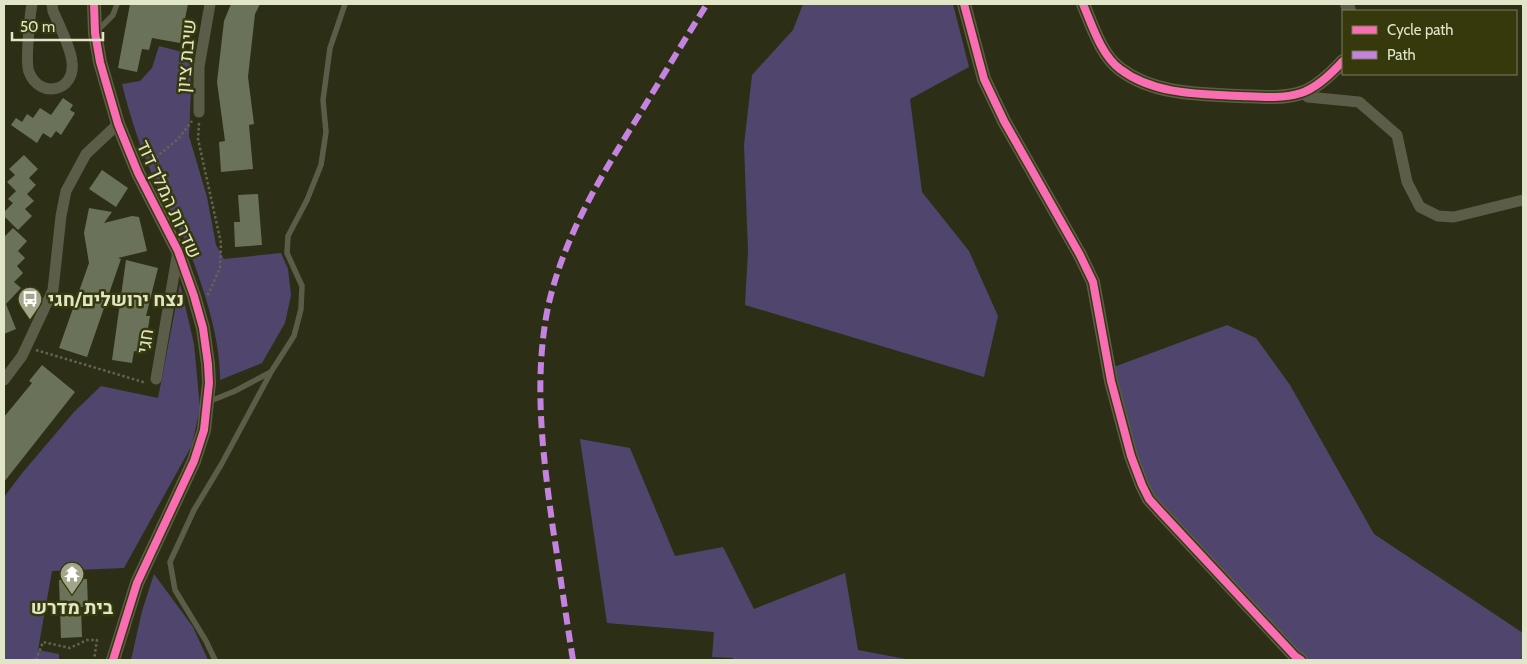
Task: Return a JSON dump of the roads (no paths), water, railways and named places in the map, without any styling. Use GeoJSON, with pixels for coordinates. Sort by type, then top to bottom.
{"type":"FeatureCollection","features":[{"type":"Feature","properties":{"kind":"street"},"geometry":{"type":"LineString","coordinates":[[32,4],[27,65],[35,82],[42,88],[53,90],[69,80],[72,72],[72,61],[52,4]]}},
{"type":"Feature","properties":{"kind":"street","name":"שדרות המלך דוד"},"geometry":{"type":"LineString","coordinates":[[94,4],[95,33],[100,62],[118,124],[138,173],[178,251],[198,312],[208,364],[208,402],[204,430],[194,461],[137,583],[113,660]]}},
{"type":"Feature","properties":{"kind":"street","name":"שיבת ציון"},"geometry":{"type":"LineString","coordinates":[[199,112],[199,67],[210,4]]}},
{"type":"Feature","properties":{"kind":"street"},"geometry":{"type":"LineString","coordinates":[[964,4],[984,79],[1004,121],[1080,255],[1093,282],[1111,381],[1142,485],[1158,509],[1301,660]]}},
{"type":"Feature","properties":{"kind":"street"},"geometry":{"type":"LineString","coordinates":[[1083,4],[1109,58],[1120,69],[1138,80],[1164,89],[1196,94],[1286,96],[1303,92],[1319,83],[1342,62]]}},
{"type":"Feature","properties":{"kind":"street"},"geometry":{"type":"LineString","coordinates":[[1303,92],[1308,97],[1359,102],[1398,135],[1407,182],[1420,206],[1438,216],[1454,217],[1523,200]]}},
{"type":"Feature","properties":{"kind":"street"},"geometry":{"type":"LineString","coordinates":[[4,380],[27,347],[53,290],[61,216],[66,191],[86,154],[118,124]]}},
{"type":"Feature","properties":{"kind":"street","name":"חגי"},"geometry":{"type":"LineString","coordinates":[[156,379],[178,251]]}},
{"type":"Feature","properties":{"kind":"lane"},"geometry":{"type":"LineString","coordinates":[[95,33],[113,15],[118,4]]}},
{"type":"Feature","properties":{"kind":"lane"},"geometry":{"type":"LineString","coordinates":[[215,660],[206,641],[174,590],[170,562],[194,510],[221,465],[271,372],[294,336],[301,308],[302,286],[287,253],[288,236],[307,200],[320,166],[326,132],[323,100],[330,48],[346,4]]}},
{"type":"Feature","properties":{"kind":"lane"},"geometry":{"type":"LineString","coordinates":[[208,402],[236,391],[271,372]]}},
{"type":"Feature","properties":{"kind":"place","name":"נצח ירושלים/חגי"},"geometry":{"type":"Point","coordinates":[30,320]}},
{"type":"Feature","properties":{"kind":"place","name":"בית מדרש"},"geometry":{"type":"Point","coordinates":[72,595]}}]}
